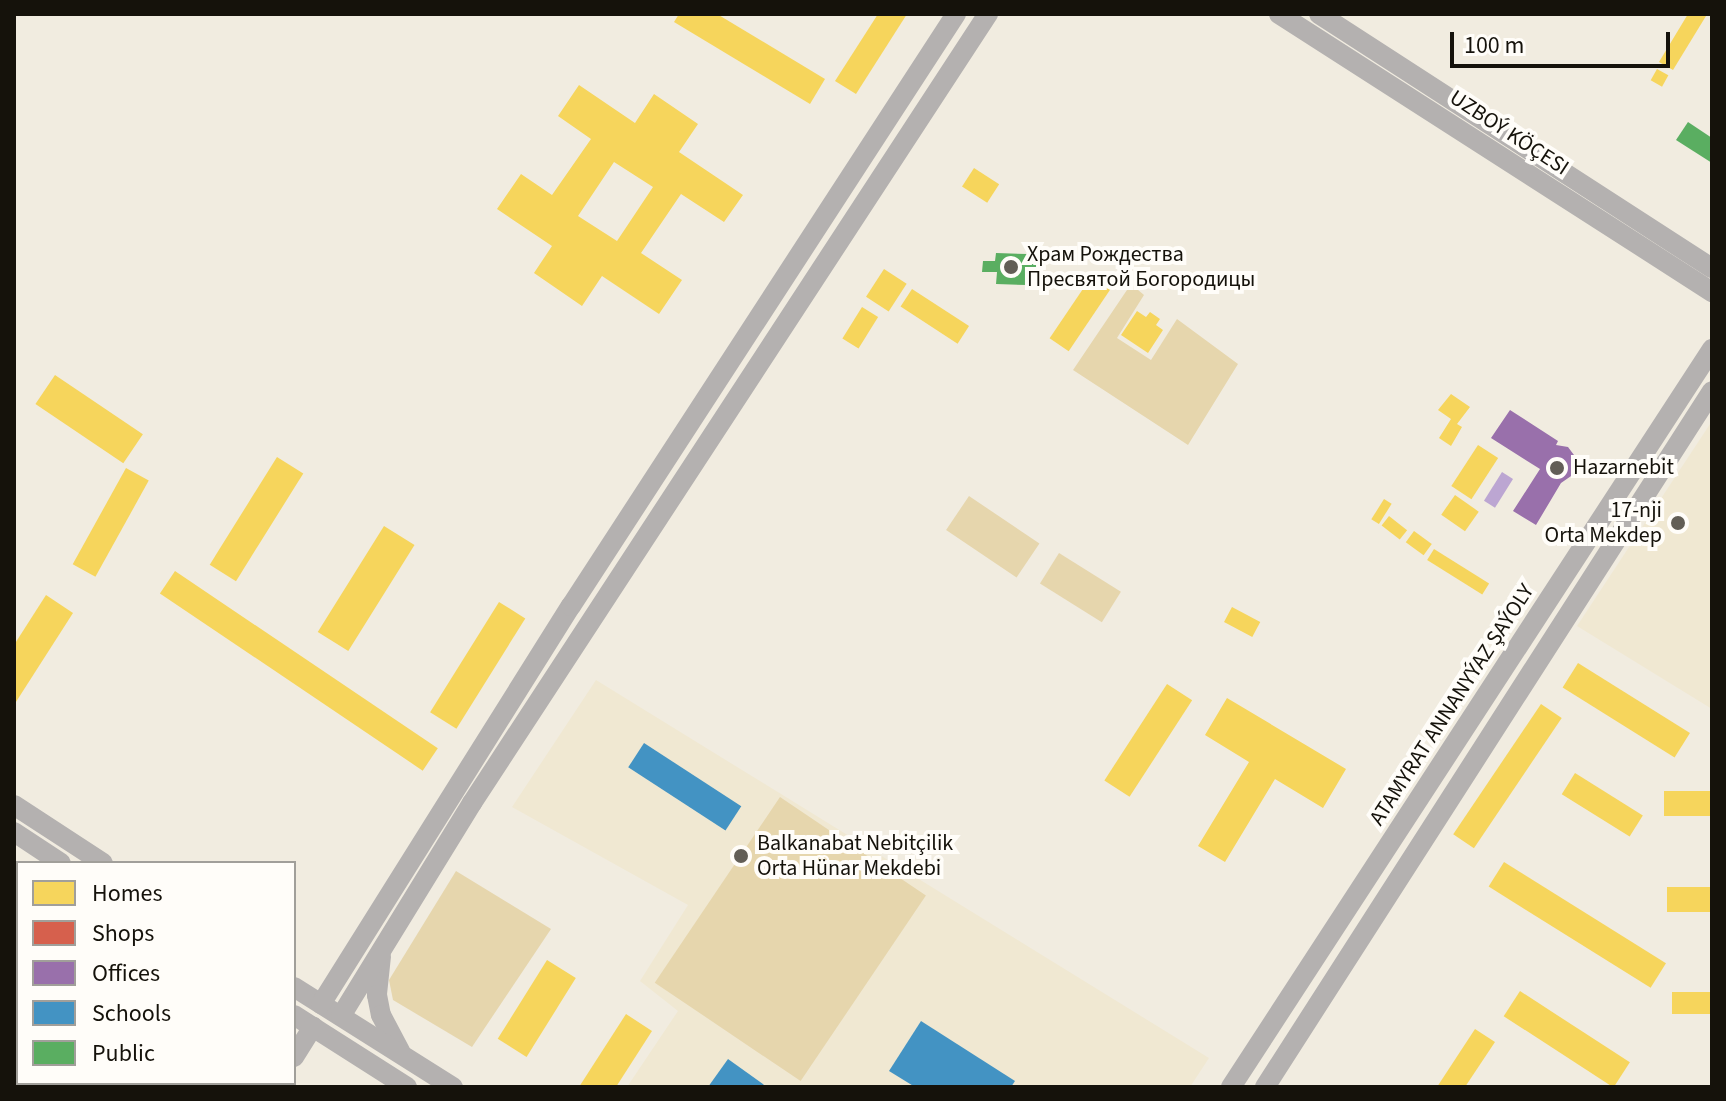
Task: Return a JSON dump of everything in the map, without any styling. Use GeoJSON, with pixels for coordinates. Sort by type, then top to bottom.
{"type":"FeatureCollection","features":[{"type":"Feature","properties":{"kind":"street"},"geometry":{"type":"LineString","coordinates":[[321,1004],[571,606],[956,14]]}},
{"type":"Feature","properties":{"kind":"street"},"geometry":{"type":"LineString","coordinates":[[341,1016],[777,332],[988,14]]}},
{"type":"Feature","properties":{"kind":"street","name":"UZBOÝ KÖÇESI"},"geometry":{"type":"LineString","coordinates":[[1279,14],[1712,292]]}},
{"type":"Feature","properties":{"kind":"street","name":"UZBOÝ KÖÇESI"},"geometry":{"type":"LineString","coordinates":[[1319,14],[1712,268]]}},
{"type":"Feature","properties":{"kind":"street","name":"ATAMYRAT ANNANYÝAZ ŞAÝOLY"},"geometry":{"type":"LineString","coordinates":[[1231,1087],[1712,349]]}},
{"type":"Feature","properties":{"kind":"street"},"geometry":{"type":"LineString","coordinates":[[1265,1087],[1712,391]]}},
{"type":"Feature","properties":{"kind":"street"},"geometry":{"type":"LineString","coordinates":[[14,805],[100,861]]}},
{"type":"Feature","properties":{"kind":"street"},"geometry":{"type":"LineString","coordinates":[[14,832],[58,861]]}},
{"type":"Feature","properties":{"kind":"street"},"geometry":{"type":"LineString","coordinates":[[382,949],[377,995],[381,1015],[402,1054]]}},
{"type":"Feature","properties":{"kind":"street"},"geometry":{"type":"LineString","coordinates":[[296,988],[453,1087]]}},
{"type":"Feature","properties":{"kind":"street"},"geometry":{"type":"LineString","coordinates":[[296,1016],[407,1087]]}},
{"type":"Feature","properties":{"kind":"street"},"geometry":{"type":"LineString","coordinates":[[296,1054],[313,1027]]}},
{"type":"Feature","properties":{"kind":"shaded area"},"geometry":{"type":"Polygon","coordinates":[[[1131,284],[1144,295],[1117,338],[1151,360],[1177,319],[1238,364],[1188,445],[1073,370],[1131,284]]]}},
{"type":"Feature","properties":{"kind":"shaded area","name":"17-nji Orta Mekdep"},"geometry":{"type":"Polygon","coordinates":[[[1712,421],[1712,709],[1577,626],[1712,421]]]}},
{"type":"Feature","properties":{"kind":"shaded area"},"geometry":{"type":"Polygon","coordinates":[[[1502,472],[1513,479],[1495,508],[1484,501],[1502,472]]]}},
{"type":"Feature","properties":{"kind":"shaded area"},"geometry":{"type":"Polygon","coordinates":[[[969,496],[1039,544],[1017,578],[946,530],[969,496]]]}},
{"type":"Feature","properties":{"kind":"shaded area"},"geometry":{"type":"Polygon","coordinates":[[[1059,553],[1121,592],[1102,622],[1040,584],[1059,553]]]}},
{"type":"Feature","properties":{"kind":"shaded area","name":"Balkanabat Nebitçilik Orta Hünar Mekdebi"},"geometry":{"type":"Polygon","coordinates":[[[596,680],[1209,1058],[1190,1087],[627,1087],[678,1011],[640,981],[688,905],[512,807],[596,680]]]}},
{"type":"Feature","properties":{"kind":"shaded area"},"geometry":{"type":"Polygon","coordinates":[[[780,797],[926,895],[801,1081],[655,983],[780,797]]]}},
{"type":"Feature","properties":{"kind":"shaded area"},"geometry":{"type":"Polygon","coordinates":[[[456,871],[551,929],[472,1047],[393,1000],[389,980],[456,871]]]}},
{"type":"Feature","properties":{"kind":"building: Homes"},"geometry":{"type":"Polygon","coordinates":[[[679,14],[717,14],[825,79],[810,104],[674,22],[679,14]]]}},
{"type":"Feature","properties":{"kind":"building: Homes"},"geometry":{"type":"Polygon","coordinates":[[[878,14],[907,14],[856,94],[835,81],[878,14]]]}},
{"type":"Feature","properties":{"kind":"building: Homes"},"geometry":{"type":"Polygon","coordinates":[[[1688,14],[1706,16],[1673,70],[1659,62],[1688,14]]]}},
{"type":"Feature","properties":{"kind":"building: Homes"},"geometry":{"type":"Polygon","coordinates":[[[1657,69],[1668,75],[1662,87],[1651,80],[1657,69]]]}},
{"type":"Feature","properties":{"kind":"building: Homes"},"geometry":{"type":"Polygon","coordinates":[[[579,85],[635,123],[654,94],[698,124],[679,152],[743,195],[724,222],[681,194],[641,253],[682,280],[659,314],[602,276],[582,306],[534,273],[552,246],[497,209],[521,174],[552,195],[591,139],[558,116],[579,85]],[[614,162],[578,216],[617,241],[653,187],[614,162]]]}},
{"type":"Feature","properties":{"kind":"building: Homes"},"geometry":{"type":"Polygon","coordinates":[[[974,168],[999,184],[987,203],[962,186],[974,168]]]}},
{"type":"Feature","properties":{"kind":"building: Homes"},"geometry":{"type":"Polygon","coordinates":[[[884,269],[907,284],[889,311],[866,297],[884,269]]]}},
{"type":"Feature","properties":{"kind":"building: Homes"},"geometry":{"type":"Polygon","coordinates":[[[1091,277],[1110,290],[1069,351],[1050,338],[1091,277]]]}},
{"type":"Feature","properties":{"kind":"building: Homes"},"geometry":{"type":"Polygon","coordinates":[[[912,289],[969,326],[958,344],[901,307],[912,289]]]}},
{"type":"Feature","properties":{"kind":"building: Homes"},"geometry":{"type":"Polygon","coordinates":[[[862,307],[878,317],[859,348],[842,338],[862,307]]]}},
{"type":"Feature","properties":{"kind":"building: Homes"},"geometry":{"type":"Polygon","coordinates":[[[1137,311],[1146,317],[1150,312],[1160,319],[1156,325],[1163,330],[1148,353],[1121,335],[1137,311]]]}},
{"type":"Feature","properties":{"kind":"building: Homes"},"geometry":{"type":"Polygon","coordinates":[[[55,375],[143,434],[123,463],[35,404],[55,375]]]}},
{"type":"Feature","properties":{"kind":"building: Homes"},"geometry":{"type":"Polygon","coordinates":[[[1451,394],[1470,407],[1457,424],[1462,427],[1451,446],[1439,438],[1451,419],[1438,410],[1451,394]]]}},
{"type":"Feature","properties":{"kind":"building: Homes"},"geometry":{"type":"Polygon","coordinates":[[[1478,445],[1498,458],[1471,499],[1451,486],[1478,445]]]}},
{"type":"Feature","properties":{"kind":"building: Homes"},"geometry":{"type":"Polygon","coordinates":[[[277,457],[303,473],[236,581],[210,565],[277,457]]]}},
{"type":"Feature","properties":{"kind":"building: Homes"},"geometry":{"type":"Polygon","coordinates":[[[126,468],[149,481],[95,577],[73,564],[126,468]]]}},
{"type":"Feature","properties":{"kind":"building: Homes"},"geometry":{"type":"Polygon","coordinates":[[[1455,495],[1479,512],[1465,531],[1441,515],[1455,495]]]}},
{"type":"Feature","properties":{"kind":"building: Homes"},"geometry":{"type":"Polygon","coordinates":[[[1384,499],[1392,504],[1379,524],[1371,519],[1384,499]]]}},
{"type":"Feature","properties":{"kind":"building: Homes"},"geometry":{"type":"Polygon","coordinates":[[[1389,516],[1407,530],[1400,540],[1382,525],[1389,516]]]}},
{"type":"Feature","properties":{"kind":"building: Homes"},"geometry":{"type":"Polygon","coordinates":[[[384,526],[415,545],[348,651],[318,632],[384,526]]]}},
{"type":"Feature","properties":{"kind":"building: Homes"},"geometry":{"type":"Polygon","coordinates":[[[1414,531],[1432,544],[1424,555],[1406,542],[1414,531]]]}},
{"type":"Feature","properties":{"kind":"building: Homes"},"geometry":{"type":"Polygon","coordinates":[[[1434,549],[1489,583],[1482,594],[1427,560],[1434,549]]]}},
{"type":"Feature","properties":{"kind":"building: Homes"},"geometry":{"type":"Polygon","coordinates":[[[175,571],[438,748],[423,771],[160,593],[175,571]]]}},
{"type":"Feature","properties":{"kind":"building: Homes"},"geometry":{"type":"Polygon","coordinates":[[[46,595],[73,613],[14,705],[14,645],[46,595]]]}},
{"type":"Feature","properties":{"kind":"building: Homes"},"geometry":{"type":"Polygon","coordinates":[[[499,602],[525,618],[456,729],[430,712],[499,602]]]}},
{"type":"Feature","properties":{"kind":"building: Homes"},"geometry":{"type":"Polygon","coordinates":[[[1232,607],[1260,622],[1252,637],[1224,622],[1232,607]]]}},
{"type":"Feature","properties":{"kind":"building: Homes"},"geometry":{"type":"Polygon","coordinates":[[[1578,663],[1690,733],[1675,758],[1563,688],[1578,663]]]}},
{"type":"Feature","properties":{"kind":"building: Homes"},"geometry":{"type":"Polygon","coordinates":[[[1167,684],[1192,700],[1130,797],[1104,780],[1167,684]]]}},
{"type":"Feature","properties":{"kind":"building: Homes"},"geometry":{"type":"Polygon","coordinates":[[[1227,698],[1346,769],[1323,808],[1275,779],[1225,862],[1198,846],[1249,762],[1205,735],[1227,698]]]}},
{"type":"Feature","properties":{"kind":"building: Homes"},"geometry":{"type":"Polygon","coordinates":[[[1541,704],[1562,718],[1474,848],[1453,834],[1541,704]]]}},
{"type":"Feature","properties":{"kind":"building: Homes"},"geometry":{"type":"Polygon","coordinates":[[[1575,773],[1643,815],[1630,837],[1562,794],[1575,773]]]}},
{"type":"Feature","properties":{"kind":"building: Homes"},"geometry":{"type":"Polygon","coordinates":[[[1664,791],[1712,791],[1712,816],[1664,816],[1664,791]]]}},
{"type":"Feature","properties":{"kind":"building: Homes"},"geometry":{"type":"Polygon","coordinates":[[[1504,862],[1666,963],[1651,988],[1489,887],[1504,862]]]}},
{"type":"Feature","properties":{"kind":"building: Homes"},"geometry":{"type":"Polygon","coordinates":[[[1667,887],[1712,887],[1712,912],[1667,912],[1667,887]]]}},
{"type":"Feature","properties":{"kind":"building: Homes"},"geometry":{"type":"Polygon","coordinates":[[[547,960],[576,978],[527,1057],[498,1039],[547,960]]]}},
{"type":"Feature","properties":{"kind":"building: Homes"},"geometry":{"type":"Polygon","coordinates":[[[1520,991],[1630,1062],[1613,1087],[1504,1016],[1520,991]]]}},
{"type":"Feature","properties":{"kind":"building: Homes"},"geometry":{"type":"Polygon","coordinates":[[[1672,992],[1712,992],[1712,1014],[1672,1014],[1672,992]]]}},
{"type":"Feature","properties":{"kind":"building: Homes"},"geometry":{"type":"Polygon","coordinates":[[[626,1014],[652,1031],[616,1087],[579,1087],[626,1014]]]}},
{"type":"Feature","properties":{"kind":"building: Homes"},"geometry":{"type":"Polygon","coordinates":[[[1475,1029],[1495,1042],[1465,1087],[1437,1087],[1475,1029]]]}},
{"type":"Feature","properties":{"kind":"building: Shops"},"geometry":{"type":"Polygon","coordinates":[[[141,1085],[212,1085],[212,1087],[141,1085]]]}},
{"type":"Feature","properties":{"kind":"building: Offices","name":"Hazarnebit"},"geometry":{"type":"Polygon","coordinates":[[[1510,410],[1558,441],[1556,445],[1568,447],[1577,459],[1574,474],[1561,483],[1536,525],[1513,511],[1540,469],[1491,438],[1510,410]]]}},
{"type":"Feature","properties":{"kind":"building: Schools"},"geometry":{"type":"Polygon","coordinates":[[[644,743],[741,806],[725,830],[628,767],[644,743]]]}},
{"type":"Feature","properties":{"kind":"building: Schools"},"geometry":{"type":"Polygon","coordinates":[[[921,1021],[1015,1081],[1011,1087],[915,1087],[889,1071],[921,1021]]]}},
{"type":"Feature","properties":{"kind":"building: Schools"},"geometry":{"type":"Polygon","coordinates":[[[728,1059],[767,1087],[708,1087],[728,1059]]]}},
{"type":"Feature","properties":{"kind":"building: Public"},"geometry":{"type":"Polygon","coordinates":[[[1688,122],[1712,138],[1712,163],[1676,140],[1688,122]]]}},
{"type":"Feature","properties":{"kind":"building: Public","name":"Храм Рождества Пресвятой Богородицы"},"geometry":{"type":"Polygon","coordinates":[[[996,253],[1027,254],[1027,262],[1039,263],[1039,274],[1027,274],[1027,285],[996,284],[997,272],[982,272],[983,261],[995,261],[996,253]]]}},
{"type":"Feature","properties":{"kind":"place","name":"Храм Рождества Пресвятой Богородицы"},"geometry":{"type":"Point","coordinates":[1011,267]}},
{"type":"Feature","properties":{"kind":"place","name":"Hazarnebit"},"geometry":{"type":"Point","coordinates":[1557,468]}},
{"type":"Feature","properties":{"kind":"place","name":"17-nji Orta Mekdep"},"geometry":{"type":"Point","coordinates":[1678,523]}},
{"type":"Feature","properties":{"kind":"place","name":"Balkanabat Nebitçilik Orta Hünar Mekdebi"},"geometry":{"type":"Point","coordinates":[741,856]}}]}
